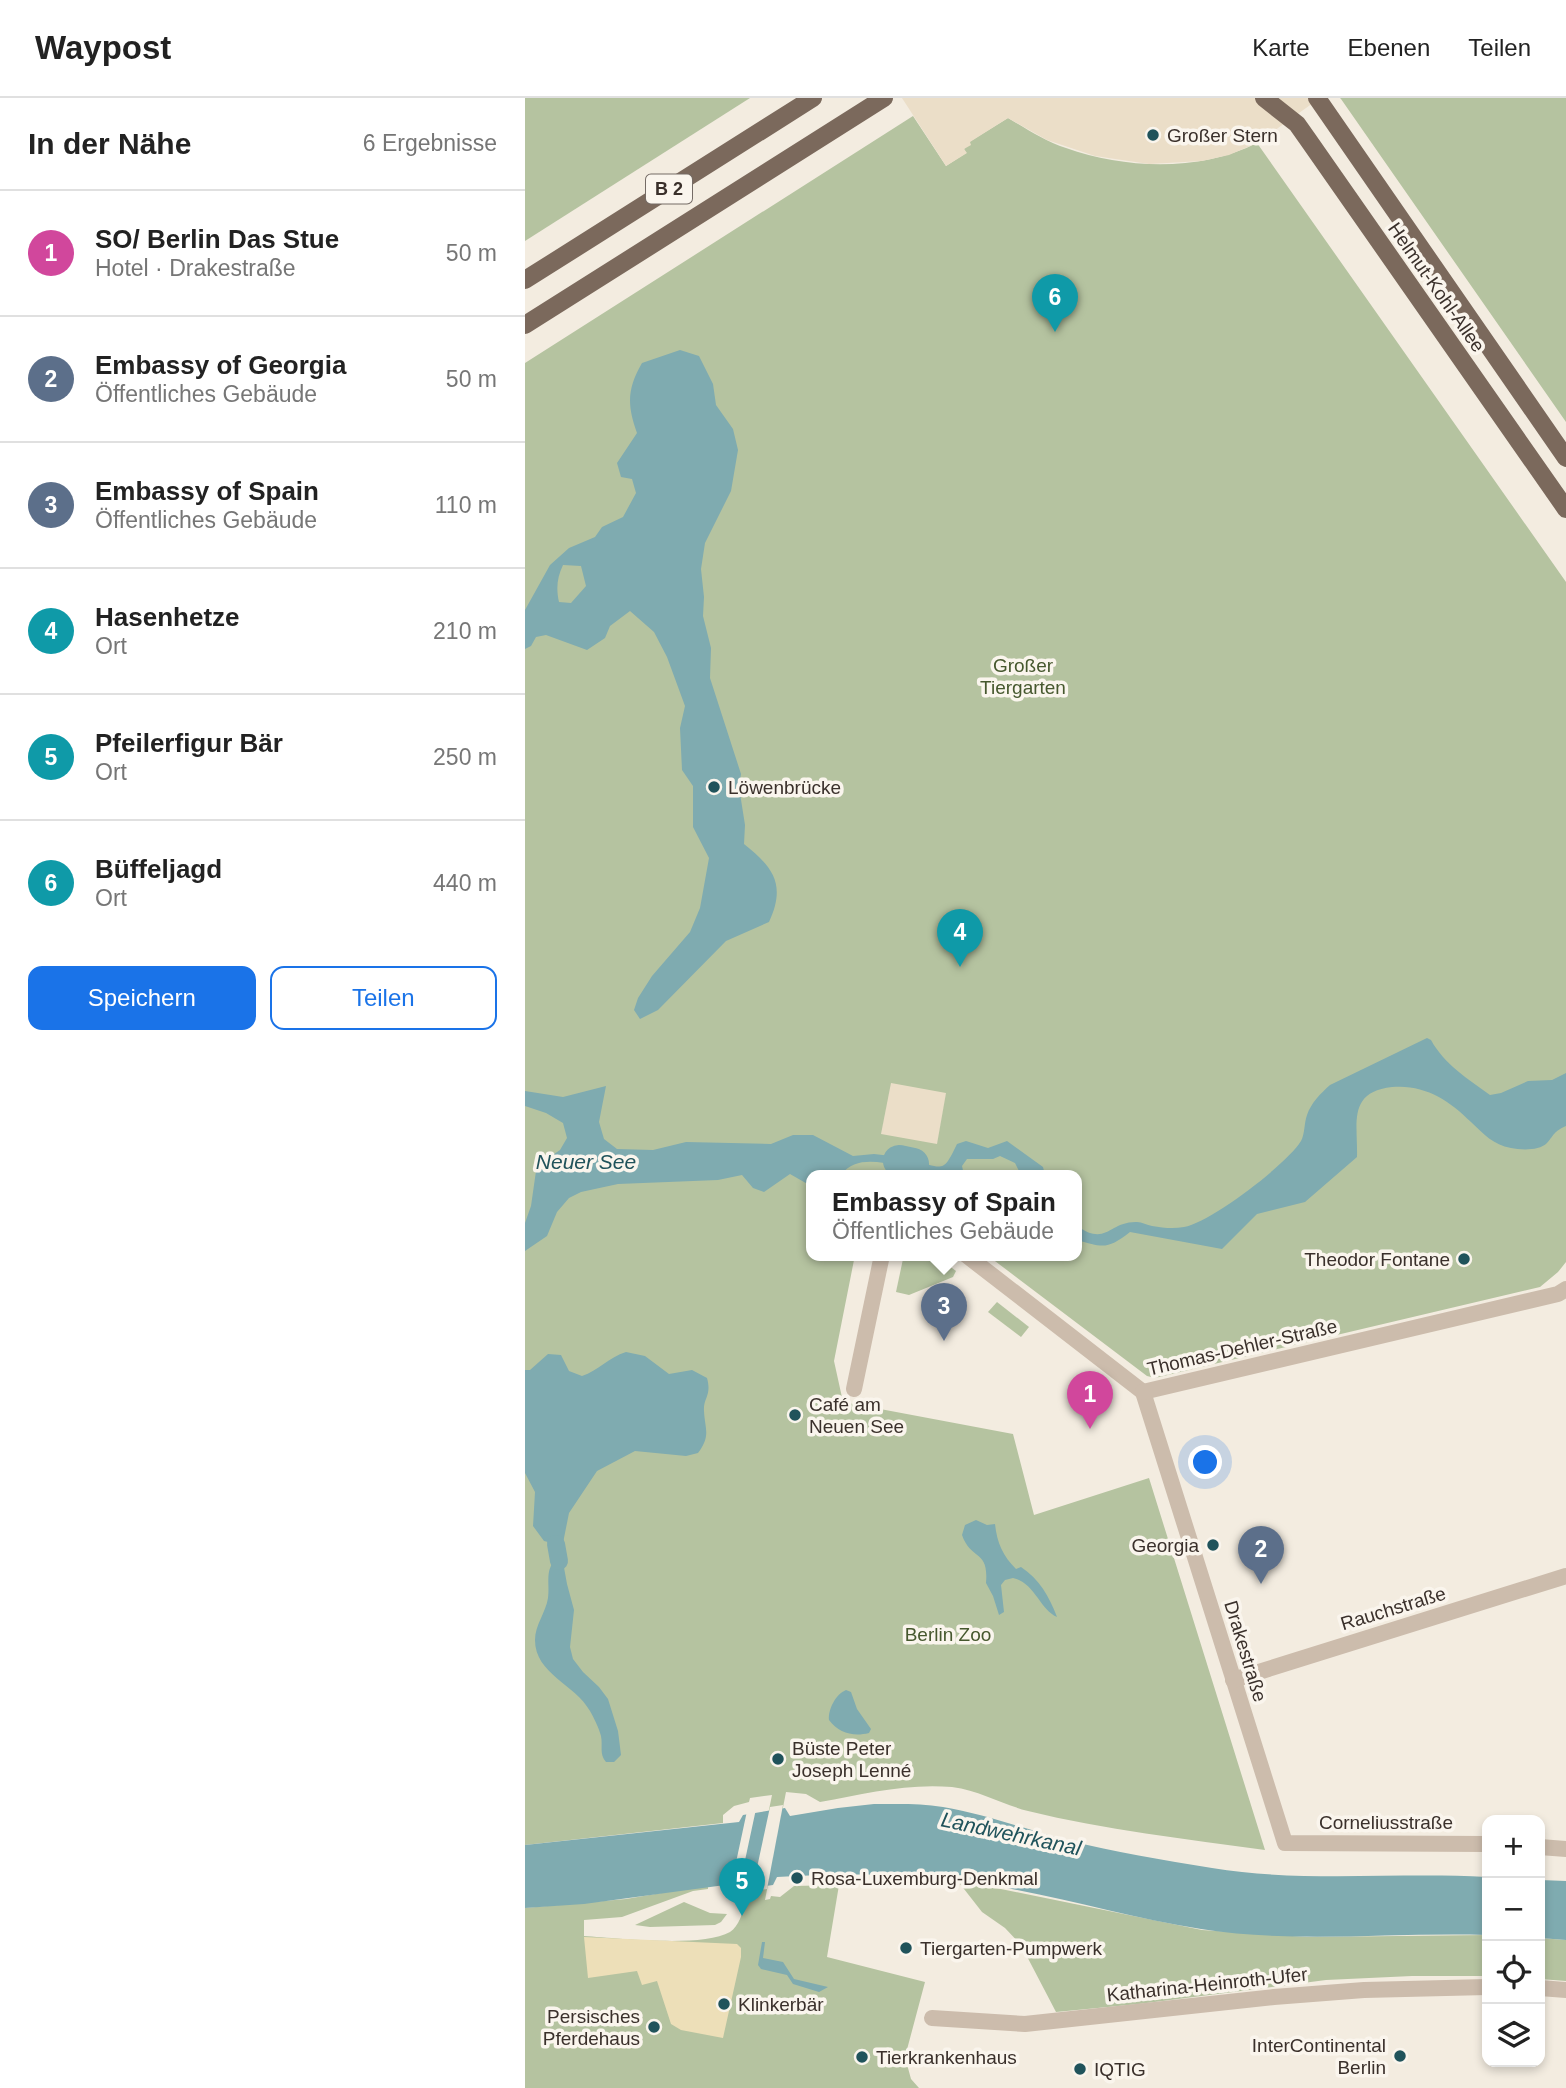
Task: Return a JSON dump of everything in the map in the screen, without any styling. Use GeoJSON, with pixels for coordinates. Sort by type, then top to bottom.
{"type":"FeatureCollection","features":[{"type":"Feature","properties":{"kind":"main road","name":"B 2"},"geometry":{"type":"LineString","coordinates":[[525,280],[813,98]]}},
{"type":"Feature","properties":{"kind":"main road","name":"B 2"},"geometry":{"type":"LineString","coordinates":[[525,325],[884,98]]}},
{"type":"Feature","properties":{"kind":"main road","name":"Helmut-Kohl-Allee"},"geometry":{"type":"LineString","coordinates":[[1264,98],[1297,124],[1566,509]]}},
{"type":"Feature","properties":{"kind":"main road","name":"Helmut-Kohl-Allee"},"geometry":{"type":"LineString","coordinates":[[1317,98],[1566,458]]}},
{"type":"Feature","properties":{"kind":"street"},"geometry":{"type":"LineString","coordinates":[[854,1389],[881,1261]]}},
{"type":"Feature","properties":{"kind":"street","name":"Thomas-Dehler-Straße"},"geometry":{"type":"LineString","coordinates":[[974,1261],[1143,1392],[1477,1314],[1558,1294],[1566,1289]]}},
{"type":"Feature","properties":{"kind":"street","name":"Drakestraße"},"geometry":{"type":"LineString","coordinates":[[1143,1392],[1285,1843]]}},
{"type":"Feature","properties":{"kind":"street","name":"Rauchstraße"},"geometry":{"type":"LineString","coordinates":[[1233,1680],[1566,1576]]}},
{"type":"Feature","properties":{"kind":"street","name":"Corneliusstraße"},"geometry":{"type":"LineString","coordinates":[[1285,1843],[1482,1844]]}},
{"type":"Feature","properties":{"kind":"street"},"geometry":{"type":"LineString","coordinates":[[1545,1847],[1566,1849]]}},
{"type":"Feature","properties":{"kind":"street","name":"Katharina-Heinroth-Ufer"},"geometry":{"type":"LineString","coordinates":[[932,2018],[1025,2024],[1273,1997],[1364,1990],[1482,1987]]}},
{"type":"Feature","properties":{"kind":"street"},"geometry":{"type":"LineString","coordinates":[[1545,1988],[1566,1990]]}},
{"type":"Feature","properties":{"kind":"green space"},"geometry":{"type":"Polygon","coordinates":[[[525,98],[750,98],[525,241],[525,98]]]}},
{"type":"Feature","properties":{"kind":"green space"},"geometry":{"type":"Polygon","coordinates":[[[1566,98],[1566,422],[1341,99],[1566,98]]]}},
{"type":"Feature","properties":{"kind":"green space","name":"Großer Tiergarten"},"geometry":{"type":"Polygon","coordinates":[[[913,116],[946,166],[966,153],[964,149],[969,142],[1008,118],[1066,148],[1113,160],[1138,163],[1187,163],[1211,159],[1257,143],[1566,582],[1566,1262],[1540,1287],[1155,1378],[1147,1376],[995,1261],[1082,1261],[1082,1170],[806,1170],[806,1261],[854,1261],[834,1361],[843,1402],[1013,1434],[1034,1515],[1149,1478],[1265,1850],[1086,1824],[1028,1811],[972,1791],[952,1787],[902,1788],[820,1802],[806,1794],[786,1792],[765,1900],[771,1896],[780,1897],[794,1886],[839,1885],[827,1957],[925,1982],[905,2057],[911,2079],[919,2088],[525,2088],[525,1908],[626,1899],[708,1885],[708,1889],[693,1891],[622,1917],[584,1920],[584,1936],[680,1941],[717,1937],[730,1932],[740,1919],[744,1903],[750,1902],[772,1795],[750,1798],[749,1802],[734,1806],[723,1815],[723,1823],[525,1845],[525,363],[913,116]]]}},
{"type":"Feature","properties":{"kind":"green space"},"geometry":{"type":"Polygon","coordinates":[[[903,1261],[943,1261],[956,1271],[953,1277],[909,1295],[896,1292],[903,1261]]]}},
{"type":"Feature","properties":{"kind":"green space"},"geometry":{"type":"Polygon","coordinates":[[[997,1302],[1029,1327],[1021,1337],[988,1312],[997,1302]]]}},
{"type":"Feature","properties":{"kind":"green space"},"geometry":{"type":"Polygon","coordinates":[[[957,1880],[1202,1930],[1307,1937],[1482,1935],[1482,1976],[1326,1980],[1056,2012],[1021,1945],[1005,1928],[982,1912],[957,1880]]]}},
{"type":"Feature","properties":{"kind":"green space"},"geometry":{"type":"Polygon","coordinates":[[[684,1902],[710,1913],[727,1914],[715,1925],[635,1925],[684,1902]]]}},
{"type":"Feature","properties":{"kind":"green space"},"geometry":{"type":"Polygon","coordinates":[[[1545,1938],[1566,1940],[1566,1981],[1545,1979],[1545,1938]]]}},
{"type":"Feature","properties":{"kind":"sand"},"geometry":{"type":"Polygon","coordinates":[[[584,1937],[737,1944],[741,1948],[741,1957],[723,2038],[681,2030],[671,2024],[657,1981],[642,1985],[637,1971],[588,1978],[584,1937]]]}},
{"type":"Feature","properties":{"kind":"shaded area","name":"Großer Stern"},"geometry":{"type":"Polygon","coordinates":[[[902,98],[1320,98],[1257,143],[1229,155],[1202,161],[1149,164],[1095,156],[1047,140],[1008,118],[970,142],[971,145],[964,149],[967,153],[946,166],[902,98]]]}},
{"type":"Feature","properties":{"kind":"shaded area"},"geometry":{"type":"Polygon","coordinates":[[[891,1083],[946,1093],[937,1144],[881,1134],[891,1083]]]}},
{"type":"Feature","properties":{"kind":"water"},"geometry":{"type":"Polygon","coordinates":[[[680,350],[699,356],[713,384],[716,405],[733,429],[738,450],[731,491],[705,543],[701,569],[703,616],[711,648],[710,678],[741,774],[739,787],[745,825],[744,844],[770,869],[776,887],[776,898],[769,922],[726,941],[658,1010],[640,1019],[634,1010],[638,998],[652,976],[690,932],[700,908],[709,858],[693,827],[693,786],[682,770],[680,728],[685,706],[667,657],[654,632],[630,611],[610,626],[605,638],[587,650],[546,635],[536,637],[531,646],[525,649],[525,610],[550,565],[569,548],[595,537],[602,527],[623,517],[636,493],[632,479],[621,477],[617,463],[637,433],[631,414],[630,397],[633,381],[642,363],[680,350]],[[563,565],[558,583],[559,602],[571,603],[586,586],[581,566],[563,565]]]}},
{"type":"Feature","properties":{"kind":"water"},"geometry":{"type":"Polygon","coordinates":[[[1427,1038],[1450,1064],[1490,1095],[1528,1081],[1552,1080],[1566,1073],[1566,1126],[1556,1132],[1547,1143],[1535,1149],[1511,1148],[1489,1138],[1454,1107],[1435,1095],[1404,1087],[1378,1090],[1368,1095],[1358,1112],[1357,1157],[1305,1202],[1257,1214],[1222,1249],[1130,1232],[1111,1244],[1094,1245],[1082,1241],[1082,1229],[1102,1234],[1120,1225],[1137,1222],[1176,1228],[1212,1215],[1265,1177],[1293,1151],[1301,1141],[1311,1106],[1330,1085],[1427,1038]]]}},
{"type":"Feature","properties":{"kind":"water","name":"Neuer See"},"geometry":{"type":"Polygon","coordinates":[[[606,1086],[599,1122],[604,1139],[617,1149],[653,1150],[686,1142],[771,1144],[793,1135],[813,1135],[853,1156],[874,1154],[900,1157],[898,1165],[875,1162],[860,1163],[846,1170],[806,1170],[806,1183],[790,1174],[764,1192],[753,1188],[742,1175],[718,1180],[618,1184],[581,1192],[569,1198],[557,1212],[547,1236],[525,1251],[525,1223],[531,1206],[536,1171],[544,1161],[560,1150],[567,1138],[563,1123],[546,1113],[525,1106],[525,1091],[563,1097],[606,1086]]]}},
{"type":"Feature","properties":{"kind":"water"},"geometry":{"type":"Polygon","coordinates":[[[966,1141],[988,1148],[1007,1141],[1044,1170],[1018,1170],[1015,1163],[1000,1156],[993,1159],[967,1159],[962,1166],[963,1170],[912,1168],[913,1160],[937,1167],[945,1164],[957,1144],[966,1141]]]}},
{"type":"Feature","properties":{"kind":"water"},"geometry":{"type":"Polygon","coordinates":[[[626,1352],[645,1356],[669,1374],[692,1370],[707,1378],[709,1389],[704,1407],[705,1442],[698,1453],[686,1456],[635,1451],[597,1471],[569,1513],[563,1543],[544,1541],[533,1526],[535,1492],[525,1473],[525,1370],[530,1370],[548,1354],[561,1355],[569,1371],[582,1376],[626,1352]]]}},
{"type":"Feature","properties":{"kind":"water"},"geometry":{"type":"Polygon","coordinates":[[[976,1520],[987,1525],[995,1524],[1001,1549],[1016,1569],[1021,1567],[1039,1583],[1057,1617],[1046,1609],[1027,1585],[1013,1578],[1005,1580],[1001,1585],[1004,1612],[999,1615],[986,1583],[985,1565],[970,1549],[962,1535],[965,1525],[976,1520]]]}},
{"type":"Feature","properties":{"kind":"water"},"geometry":{"type":"Polygon","coordinates":[[[554,1561],[563,1562],[574,1610],[570,1647],[573,1659],[608,1699],[618,1731],[621,1755],[614,1762],[606,1762],[604,1759],[600,1733],[590,1711],[575,1693],[548,1670],[537,1652],[535,1634],[547,1603],[549,1574],[554,1561]]]}},
{"type":"Feature","properties":{"kind":"water"},"geometry":{"type":"Polygon","coordinates":[[[846,1690],[851,1692],[857,1709],[871,1729],[869,1733],[847,1733],[829,1720],[833,1702],[846,1690]]]}},
{"type":"Feature","properties":{"kind":"water","name":"Landwehrkanal"},"geometry":{"type":"Polygon","coordinates":[[[874,1804],[943,1807],[1102,1848],[1246,1872],[1315,1876],[1482,1877],[1482,1935],[1308,1937],[1237,1933],[1172,1924],[997,1886],[944,1879],[873,1875],[777,1877],[773,1885],[729,1891],[725,1885],[584,1904],[525,1908],[525,1845],[739,1822],[743,1815],[785,1808],[790,1816],[874,1804]]]}},
{"type":"Feature","properties":{"kind":"water"},"geometry":{"type":"Polygon","coordinates":[[[1545,1880],[1566,1881],[1566,1940],[1545,1938],[1545,1880]]]}},
{"type":"Feature","properties":{"kind":"water"},"geometry":{"type":"Polygon","coordinates":[[[762,1942],[765,1942],[763,1958],[783,1962],[794,1979],[828,1987],[819,1992],[793,1984],[787,1975],[761,1969],[758,1965],[762,1942]]]}},
{"type":"Feature","properties":{"kind":"pier"},"geometry":{"type":"Polygon","coordinates":[[[783,1805],[767,1889],[752,1891],[770,1807],[783,1805]]]}},
{"type":"Feature","properties":{"kind":"pier"},"geometry":{"type":"Polygon","coordinates":[[[756,1809],[738,1893],[729,1895],[747,1811],[756,1809]]]}},
{"type":"Feature","properties":{"kind":"waterway"},"geometry":{"type":"LineString","coordinates":[[899,1161],[913,1164]]}},
{"type":"Feature","properties":{"kind":"waterway"},"geometry":{"type":"LineString","coordinates":[[556,1544],[559,1561]]}},
{"type":"Feature","properties":{"kind":"place","name":"Großer Stern"},"geometry":{"type":"Point","coordinates":[1153,135]}},
{"type":"Feature","properties":{"kind":"place","name":"Büffeljagd"},"geometry":{"type":"Point","coordinates":[1055,332]}},
{"type":"Feature","properties":{"kind":"place","name":"Löwenbrücke"},"geometry":{"type":"Point","coordinates":[714,787]}},
{"type":"Feature","properties":{"kind":"place","name":"Hasenhetze"},"geometry":{"type":"Point","coordinates":[960,967]}},
{"type":"Feature","properties":{"kind":"place","name":"Theodor Fontane"},"geometry":{"type":"Point","coordinates":[1464,1259]}},
{"type":"Feature","properties":{"kind":"place","name":"Embassy of Spain"},"geometry":{"type":"Point","coordinates":[944,1341]}},
{"type":"Feature","properties":{"kind":"place","name":"Café am Neuen See"},"geometry":{"type":"Point","coordinates":[795,1415]}},
{"type":"Feature","properties":{"kind":"place","name":"SO/ Berlin Das Stue"},"geometry":{"type":"Point","coordinates":[1090,1429]}},
{"type":"Feature","properties":{"kind":"place","name":"Georgia"},"geometry":{"type":"Point","coordinates":[1213,1545]}},
{"type":"Feature","properties":{"kind":"place","name":"Embassy of Georgia"},"geometry":{"type":"Point","coordinates":[1261,1584]}},
{"type":"Feature","properties":{"kind":"place","name":"Büste Peter Joseph Lenné"},"geometry":{"type":"Point","coordinates":[778,1759]}},
{"type":"Feature","properties":{"kind":"place","name":"Rosa-Luxemburg-Denkmal"},"geometry":{"type":"Point","coordinates":[797,1878]}},
{"type":"Feature","properties":{"kind":"place","name":"Pfeilerfigur Bär"},"geometry":{"type":"Point","coordinates":[742,1916]}},
{"type":"Feature","properties":{"kind":"place","name":"Tiergarten-Pumpwerk"},"geometry":{"type":"Point","coordinates":[906,1948]}},
{"type":"Feature","properties":{"kind":"place","name":"Klinkerbär"},"geometry":{"type":"Point","coordinates":[724,2004]}},
{"type":"Feature","properties":{"kind":"place","name":"Persisches Pferdehaus"},"geometry":{"type":"Point","coordinates":[654,2027]}},
{"type":"Feature","properties":{"kind":"place","name":"InterContinental Berlin"},"geometry":{"type":"Point","coordinates":[1400,2056]}},
{"type":"Feature","properties":{"kind":"place","name":"Tierkrankenhaus"},"geometry":{"type":"Point","coordinates":[862,2057]}},
{"type":"Feature","properties":{"kind":"place","name":"IQTIG"},"geometry":{"type":"Point","coordinates":[1080,2069]}},
{"type":"Feature","properties":{"kind":"park label","name":"Berlin Zoo"},"geometry":{"type":"Point","coordinates":[948,1634]}}]}
